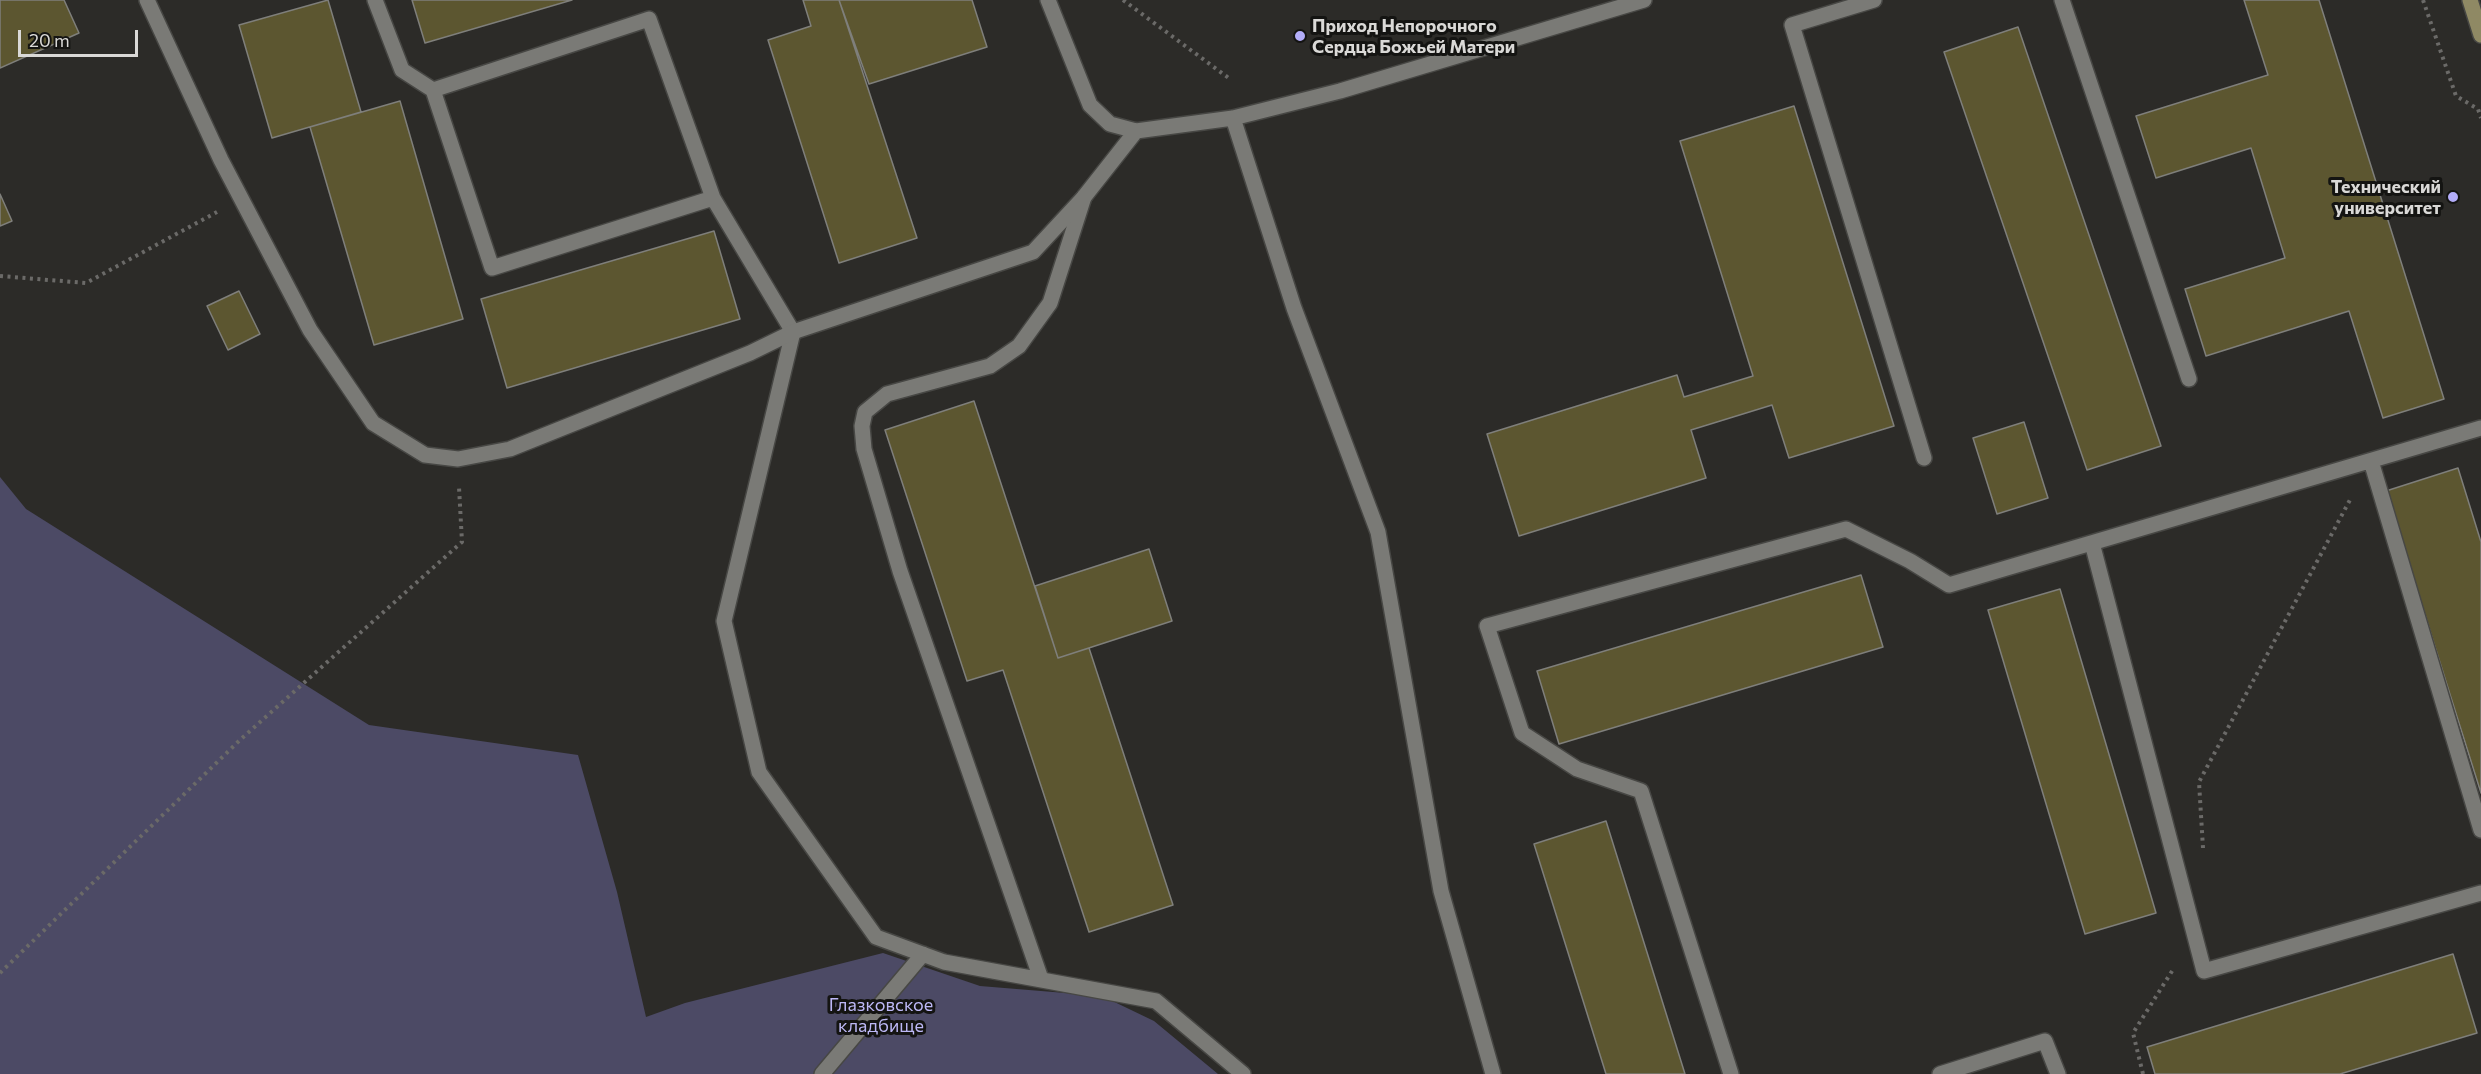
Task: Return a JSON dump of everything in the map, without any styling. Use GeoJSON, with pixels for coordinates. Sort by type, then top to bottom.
{"type":"FeatureCollection","features":[{"type":"Feature","properties":{"kind":"main road"},"geometry":{"type":"LineString","coordinates":[[2470,0],[2481,35]]}},
{"type":"Feature","properties":{"kind":"street"},"geometry":{"type":"LineString","coordinates":[[147,0],[242,200],[310,330],[373,423],[425,455],[458,459],[510,450],[750,353],[794,332],[1033,252],[1084,197],[1136,131]]}},
{"type":"Feature","properties":{"kind":"street"},"geometry":{"type":"LineString","coordinates":[[375,0],[402,70],[433,90],[492,268],[713,198]]}},
{"type":"Feature","properties":{"kind":"street"},"geometry":{"type":"LineString","coordinates":[[1048,0],[1090,105],[1110,124],[1136,131],[1233,118],[1340,91],[1644,0]]}},
{"type":"Feature","properties":{"kind":"street"},"geometry":{"type":"LineString","coordinates":[[1874,0],[1792,25],[1924,458]]}},
{"type":"Feature","properties":{"kind":"street"},"geometry":{"type":"LineString","coordinates":[[2062,0],[2189,379]]}},
{"type":"Feature","properties":{"kind":"street"},"geometry":{"type":"LineString","coordinates":[[433,90],[650,19],[713,198],[794,332],[724,621],[759,772],[876,937],[944,962],[1156,1001],[1243,1074]]}},
{"type":"Feature","properties":{"kind":"street"},"geometry":{"type":"LineString","coordinates":[[1233,118],[1294,308],[1378,532],[1442,891],[1493,1074]]}},
{"type":"Feature","properties":{"kind":"street"},"geometry":{"type":"LineString","coordinates":[[1041,979],[900,571],[864,449],[862,426],[865,412],[887,394],[990,366],[1019,346],[1050,303],[1084,197]]}},
{"type":"Feature","properties":{"kind":"street"},"geometry":{"type":"LineString","coordinates":[[1731,1074],[1641,791],[1577,769],[1522,734],[1487,626],[1846,529],[1910,561],[1949,585],[2481,428]]}},
{"type":"Feature","properties":{"kind":"street"},"geometry":{"type":"LineString","coordinates":[[2371,461],[2481,830]]}},
{"type":"Feature","properties":{"kind":"street"},"geometry":{"type":"LineString","coordinates":[[2091,543],[2204,971],[2481,893]]}},
{"type":"Feature","properties":{"kind":"street"},"geometry":{"type":"LineString","coordinates":[[822,1074],[923,954]]}},
{"type":"Feature","properties":{"kind":"street"},"geometry":{"type":"LineString","coordinates":[[1940,1074],[2045,1041],[2058,1074]]}},
{"type":"Feature","properties":{"kind":"path"},"geometry":{"type":"LineString","coordinates":[[1123,0],[1230,79]]}},
{"type":"Feature","properties":{"kind":"path"},"geometry":{"type":"LineString","coordinates":[[2423,0],[2456,96],[2478,109],[2481,117]]}},
{"type":"Feature","properties":{"kind":"path"},"geometry":{"type":"LineString","coordinates":[[0,276],[86,283],[242,200]]}},
{"type":"Feature","properties":{"kind":"path"},"geometry":{"type":"LineString","coordinates":[[0,974],[241,739],[462,542],[458,459]]}},
{"type":"Feature","properties":{"kind":"path"},"geometry":{"type":"LineString","coordinates":[[2204,860],[2199,782],[2371,461]]}},
{"type":"Feature","properties":{"kind":"path"},"geometry":{"type":"LineString","coordinates":[[2143,1074],[2133,1033],[2195,935]]}},
{"type":"Feature","properties":{"kind":"green space","name":"Глазковское кладбище"},"geometry":{"type":"Polygon","coordinates":[[[0,477],[26,509],[369,725],[578,755],[617,892],[646,1017],[685,1003],[883,953],[980,986],[1102,996],[1154,1021],[1218,1074],[0,1074],[0,477]]]}},
{"type":"Feature","properties":{"kind":"building"},"geometry":{"type":"Polygon","coordinates":[[[0,0],[64,0],[79,33],[0,68],[0,0]]]}},
{"type":"Feature","properties":{"kind":"building"},"geometry":{"type":"Polygon","coordinates":[[[328,0],[361,112],[272,138],[239,25],[328,0]]]}},
{"type":"Feature","properties":{"kind":"building"},"geometry":{"type":"Polygon","coordinates":[[[412,0],[572,0],[425,43],[412,0]]]}},
{"type":"Feature","properties":{"kind":"building"},"geometry":{"type":"Polygon","coordinates":[[[803,0],[839,0],[917,238],[839,263],[768,40],[811,26],[803,0]]]}},
{"type":"Feature","properties":{"kind":"building"},"geometry":{"type":"Polygon","coordinates":[[[839,0],[972,0],[987,47],[869,84],[839,0]]]}},
{"type":"Feature","properties":{"kind":"building"},"geometry":{"type":"Polygon","coordinates":[[[2244,0],[2319,0],[2444,399],[2383,418],[2349,311],[2206,356],[2185,289],[2285,258],[2251,148],[2156,178],[2136,116],[2268,75],[2244,0]]]}},
{"type":"Feature","properties":{"kind":"building"},"geometry":{"type":"Polygon","coordinates":[[[2018,27],[2161,446],[2087,470],[1944,52],[2018,27]]]}},
{"type":"Feature","properties":{"kind":"building"},"geometry":{"type":"Polygon","coordinates":[[[400,101],[463,319],[374,345],[310,127],[400,101]]]}},
{"type":"Feature","properties":{"kind":"building"},"geometry":{"type":"Polygon","coordinates":[[[1794,106],[1894,426],[1789,458],[1772,405],[1691,430],[1706,478],[1519,536],[1487,434],[1677,375],[1684,397],[1753,376],[1680,141],[1794,106]]]}},
{"type":"Feature","properties":{"kind":"building"},"geometry":{"type":"Polygon","coordinates":[[[0,194],[12,221],[0,226],[0,194]]]}},
{"type":"Feature","properties":{"kind":"building"},"geometry":{"type":"Polygon","coordinates":[[[714,231],[740,319],[507,388],[481,299],[714,231]]]}},
{"type":"Feature","properties":{"kind":"building"},"geometry":{"type":"Polygon","coordinates":[[[239,291],[260,334],[228,350],[207,306],[239,291]]]}},
{"type":"Feature","properties":{"kind":"building"},"geometry":{"type":"Polygon","coordinates":[[[974,401],[1058,658],[1089,648],[1173,905],[1089,932],[1003,670],[967,681],[885,430],[974,401]]]}},
{"type":"Feature","properties":{"kind":"building"},"geometry":{"type":"Polygon","coordinates":[[[2024,422],[2048,498],[1997,514],[1973,438],[2024,422]]]}},
{"type":"Feature","properties":{"kind":"building"},"geometry":{"type":"Polygon","coordinates":[[[2458,468],[2481,542],[2481,793],[2386,491],[2458,468]]]}},
{"type":"Feature","properties":{"kind":"building"},"geometry":{"type":"Polygon","coordinates":[[[1149,549],[1172,621],[1058,658],[1035,586],[1149,549]]]}},
{"type":"Feature","properties":{"kind":"building"},"geometry":{"type":"Polygon","coordinates":[[[1861,575],[1883,647],[1559,744],[1537,671],[1861,575]]]}},
{"type":"Feature","properties":{"kind":"building"},"geometry":{"type":"Polygon","coordinates":[[[2060,589],[2156,913],[2085,934],[1988,610],[2060,589]]]}},
{"type":"Feature","properties":{"kind":"building"},"geometry":{"type":"Polygon","coordinates":[[[1606,821],[1685,1074],[1606,1074],[1534,844],[1606,821]]]}},
{"type":"Feature","properties":{"kind":"building"},"geometry":{"type":"Polygon","coordinates":[[[2453,954],[2477,1033],[2340,1074],[2155,1074],[2147,1047],[2453,954]]]}},
{"type":"Feature","properties":{"kind":"place","name":"Приход Непорочного Сердца Божьей Матери"},"geometry":{"type":"Point","coordinates":[1300,36]}},
{"type":"Feature","properties":{"kind":"place","name":"Технический университет"},"geometry":{"type":"Point","coordinates":[2453,197]}}]}
